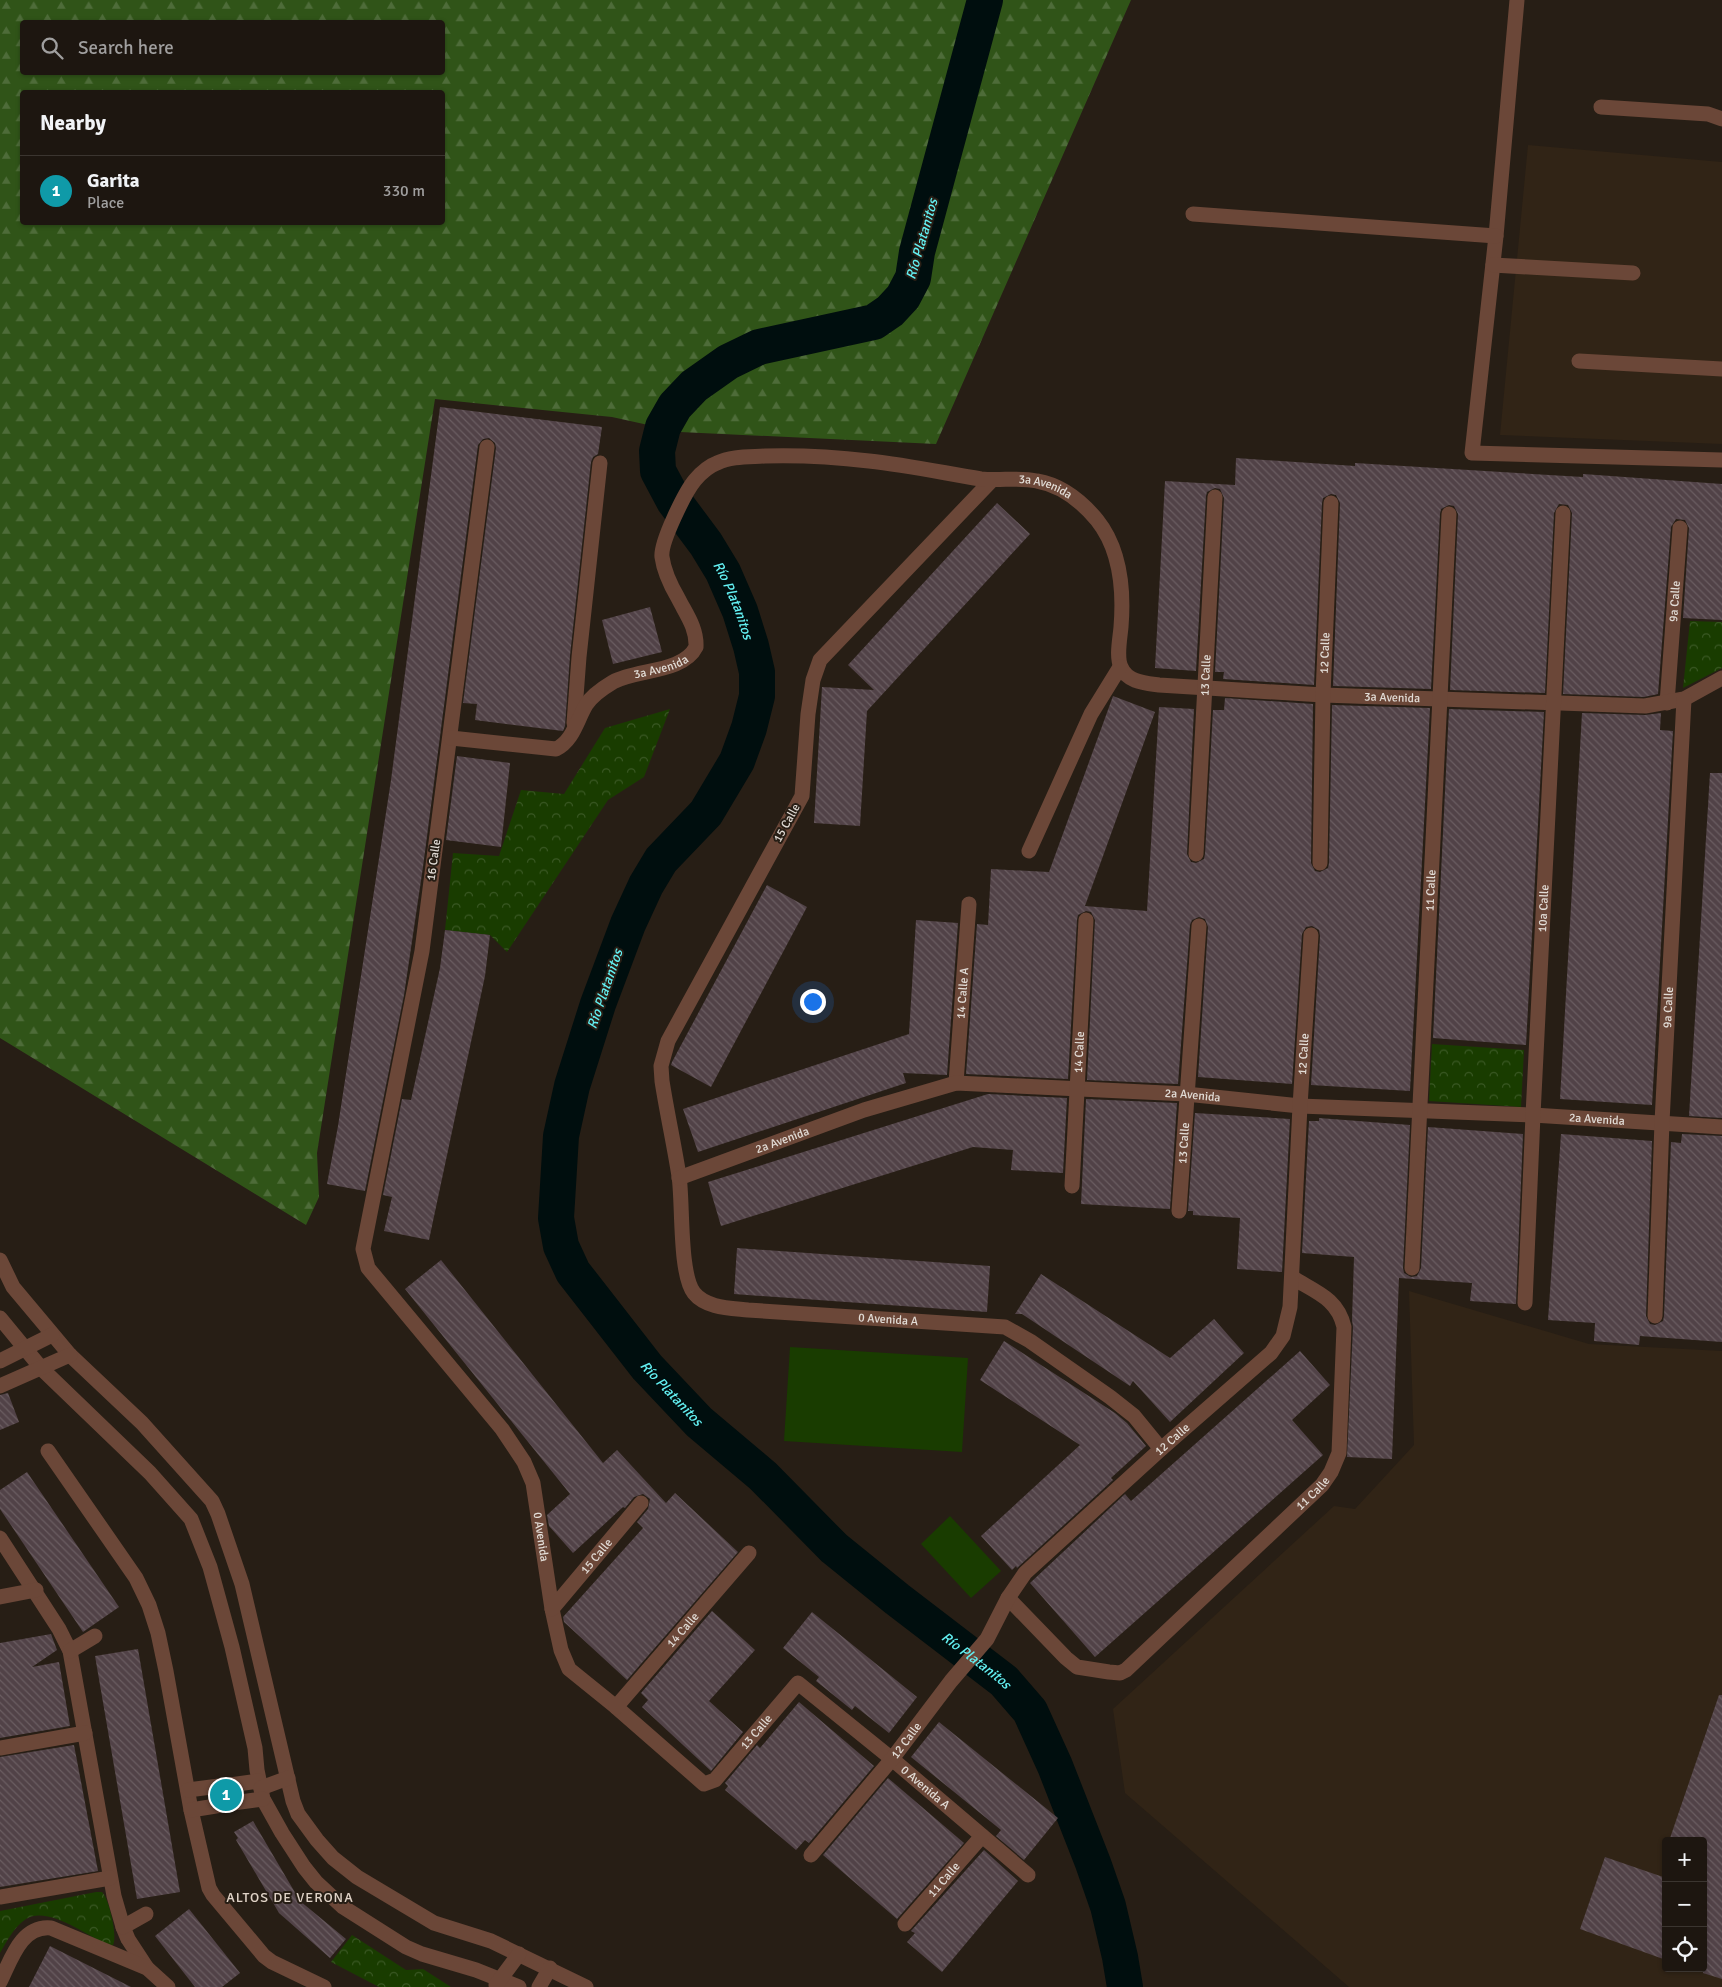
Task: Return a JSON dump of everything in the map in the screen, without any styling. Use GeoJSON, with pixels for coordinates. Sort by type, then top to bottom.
{"type":"FeatureCollection","features":[{"type":"Feature","properties":{"kind":"street"},"geometry":{"type":"LineString","coordinates":[[1517,0],[1496,236],[1472,453],[1722,460]]}},
{"type":"Feature","properties":{"kind":"street"},"geometry":{"type":"LineString","coordinates":[[1601,107],[1708,114],[1722,119]]}},
{"type":"Feature","properties":{"kind":"street"},"geometry":{"type":"LineString","coordinates":[[1193,214],[1496,236]]}},
{"type":"Feature","properties":{"kind":"street"},"geometry":{"type":"LineString","coordinates":[[1492,265],[1633,273]]}},
{"type":"Feature","properties":{"kind":"street"},"geometry":{"type":"LineString","coordinates":[[1579,361],[1722,369]]}},
{"type":"Feature","properties":{"kind":"street","name":"16 Calle"},"geometry":{"type":"LineString","coordinates":[[368,1268],[363,1248],[422,951],[451,738],[487,447]]}},
{"type":"Feature","properties":{"kind":"street","name":"3a Avenida"},"geometry":{"type":"LineString","coordinates":[[451,738],[552,750],[563,746],[592,697],[607,686],[618,679],[681,662],[694,652],[696,641],[693,626],[665,573],[662,555],[668,533],[694,482],[704,471],[717,463],[735,458],[788,456],[869,461],[992,480],[1017,479],[1038,481],[1062,490],[1079,502],[1097,520],[1110,541],[1119,565],[1122,594],[1119,647],[1120,666],[1126,675],[1136,681],[1159,685],[1323,695],[1645,706],[1667,704],[1684,699],[1722,678]]}},
{"type":"Feature","properties":{"kind":"street"},"geometry":{"type":"LineString","coordinates":[[574,730],[579,657],[600,463]]}},
{"type":"Feature","properties":{"kind":"street","name":"15 Calle"},"geometry":{"type":"LineString","coordinates":[[679,1178],[662,1081],[664,1054],[668,1041],[802,796],[808,714],[813,680],[820,660],[992,480]]}},
{"type":"Feature","properties":{"kind":"street","name":"13 Calle"},"geometry":{"type":"LineString","coordinates":[[1196,854],[1215,497]]}},
{"type":"Feature","properties":{"kind":"street","name":"12 Calle"},"geometry":{"type":"LineString","coordinates":[[1320,864],[1323,695],[1331,503]]}},
{"type":"Feature","properties":{"kind":"street","name":"10a Calle"},"geometry":{"type":"LineString","coordinates":[[1525,1303],[1563,513]]}},
{"type":"Feature","properties":{"kind":"street","name":"11 Calle"},"geometry":{"type":"LineString","coordinates":[[1412,1268],[1449,514]]}},
{"type":"Feature","properties":{"kind":"street","name":"9a Calle"},"geometry":{"type":"LineString","coordinates":[[1667,704],[1680,528]]}},
{"type":"Feature","properties":{"kind":"street"},"geometry":{"type":"LineString","coordinates":[[1030,851],[1091,714],[1120,666]]}},
{"type":"Feature","properties":{"kind":"street","name":"9a Calle"},"geometry":{"type":"LineString","coordinates":[[1655,1316],[1662,1122],[1684,699]]}},
{"type":"Feature","properties":{"kind":"street","name":"14 Calle A"},"geometry":{"type":"LineString","coordinates":[[956,1083],[968,904]]}},
{"type":"Feature","properties":{"kind":"street","name":"14 Calle"},"geometry":{"type":"LineString","coordinates":[[1072,1186],[1086,920]]}},
{"type":"Feature","properties":{"kind":"street","name":"13 Calle"},"geometry":{"type":"LineString","coordinates":[[1179,1211],[1199,926]]}},
{"type":"Feature","properties":{"kind":"street","name":"12 Calle"},"geometry":{"type":"LineString","coordinates":[[811,1855],[892,1759],[951,1681],[987,1639],[1008,1598],[1025,1573],[1160,1448],[1276,1347],[1283,1336],[1287,1323],[1293,1278],[1300,1106],[1311,935]]}},
{"type":"Feature","properties":{"kind":"street","name":"2a Avenida"},"geometry":{"type":"LineString","coordinates":[[679,1178],[864,1110],[956,1083],[1186,1094],[1300,1106],[1533,1115],[1722,1127]]}},
{"type":"Feature","properties":{"kind":"street","name":"0 Avenida A"},"geometry":{"type":"LineString","coordinates":[[679,1178],[684,1265],[688,1281],[699,1298],[708,1303],[748,1310],[1005,1327],[1030,1341],[1110,1397],[1134,1416],[1160,1448]]}},
{"type":"Feature","properties":{"kind":"street"},"geometry":{"type":"LineString","coordinates":[[0,1260],[13,1287],[70,1356],[142,1423],[212,1501],[242,1584],[298,1814],[317,1840],[333,1858],[357,1878],[434,1923],[490,1941],[550,1968],[586,1987]]}},
{"type":"Feature","properties":{"kind":"street","name":"0 Avenida"},"geometry":{"type":"LineString","coordinates":[[368,1268],[502,1429],[524,1462],[533,1483],[552,1609],[561,1650],[569,1669],[616,1706],[704,1784],[715,1780]]}},
{"type":"Feature","properties":{"kind":"street","name":"11 Calle"},"geometry":{"type":"LineString","coordinates":[[1008,1598],[1077,1667],[1120,1673],[1133,1666],[1322,1485],[1336,1462],[1341,1438],[1344,1327],[1339,1312],[1334,1305],[1293,1278]]}},
{"type":"Feature","properties":{"kind":"street"},"geometry":{"type":"LineString","coordinates":[[0,1318],[42,1369],[150,1473],[191,1519],[210,1567],[229,1638],[255,1748],[261,1789],[282,1833],[304,1867],[316,1882],[343,1907],[361,1920],[414,1951],[498,1983],[519,1987]]}},
{"type":"Feature","properties":{"kind":"street"},"geometry":{"type":"LineString","coordinates":[[0,1360],[52,1335]]}},
{"type":"Feature","properties":{"kind":"street"},"geometry":{"type":"LineString","coordinates":[[0,1386],[70,1356]]}},
{"type":"Feature","properties":{"kind":"street"},"geometry":{"type":"LineString","coordinates":[[48,1451],[136,1578],[149,1605],[158,1633],[209,1888],[264,1956],[272,1962],[324,1987]]}},
{"type":"Feature","properties":{"kind":"street","name":"15 Calle"},"geometry":{"type":"LineString","coordinates":[[552,1609],[641,1503]]}},
{"type":"Feature","properties":{"kind":"street"},"geometry":{"type":"LineString","coordinates":[[0,1538],[36,1590],[70,1651],[110,1878],[123,1927],[128,1939],[147,1968],[168,1987]]}},
{"type":"Feature","properties":{"kind":"street","name":"14 Calle"},"geometry":{"type":"LineString","coordinates":[[616,1706],[749,1553]]}},
{"type":"Feature","properties":{"kind":"street"},"geometry":{"type":"LineString","coordinates":[[0,1596],[36,1590]]}},
{"type":"Feature","properties":{"kind":"street"},"geometry":{"type":"LineString","coordinates":[[70,1651],[95,1636]]}},
{"type":"Feature","properties":{"kind":"street","name":"0 Avenida A"},"geometry":{"type":"LineString","coordinates":[[798,1683],[892,1759],[1028,1874]]}},
{"type":"Feature","properties":{"kind":"street","name":"13 Calle"},"geometry":{"type":"LineString","coordinates":[[715,1780],[798,1683]]}},
{"type":"Feature","properties":{"kind":"street"},"geometry":{"type":"LineString","coordinates":[[0,1748],[85,1733]]}},
{"type":"Feature","properties":{"kind":"street"},"geometry":{"type":"LineString","coordinates":[[192,1810],[227,1804],[288,1778]]}},
{"type":"Feature","properties":{"kind":"street"},"geometry":{"type":"LineString","coordinates":[[188,1790],[225,1786],[261,1789]]}},
{"type":"Feature","properties":{"kind":"street","name":"11 Calle"},"geometry":{"type":"LineString","coordinates":[[905,1924],[982,1836]]}},
{"type":"Feature","properties":{"kind":"street"},"geometry":{"type":"LineString","coordinates":[[0,1897],[110,1878]]}},
{"type":"Feature","properties":{"kind":"street"},"geometry":{"type":"LineString","coordinates":[[123,1927],[146,1914]]}},
{"type":"Feature","properties":{"kind":"street"},"geometry":{"type":"LineString","coordinates":[[0,1982],[26,1935],[41,1927],[51,1928],[147,1968]]}},
{"type":"Feature","properties":{"kind":"street"},"geometry":{"type":"LineString","coordinates":[[498,1983],[519,1954]]}},
{"type":"Feature","properties":{"kind":"street"},"geometry":{"type":"LineString","coordinates":[[538,1987],[550,1968]]}},
{"type":"Feature","properties":{"kind":"shaded area"},"geometry":{"type":"Polygon","coordinates":[[[1528,145],[1722,162],[1722,444],[1500,435],[1528,145]]]}},
{"type":"Feature","properties":{"kind":"shaded area"},"geometry":{"type":"Polygon","coordinates":[[[1409,1291],[1589,1344],[1722,1351],[1722,1987],[1349,1987],[1125,1793],[1113,1709],[1334,1506],[1355,1509],[1414,1445],[1409,1291]]]}},
{"type":"Feature","properties":{"kind":"green space"},"geometry":{"type":"Polygon","coordinates":[[[0,0],[1131,0],[936,444],[680,432],[612,417],[435,399],[317,1153],[319,1197],[306,1225],[0,1038],[0,0]]]}},
{"type":"Feature","properties":{"kind":"green space"},"geometry":{"type":"Polygon","coordinates":[[[1690,621],[1722,622],[1722,668],[1683,688],[1690,621]]]}},
{"type":"Feature","properties":{"kind":"green space"},"geometry":{"type":"Polygon","coordinates":[[[670,709],[644,777],[608,800],[507,952],[490,935],[445,930],[453,853],[499,856],[521,790],[564,794],[605,728],[670,709]]]}},
{"type":"Feature","properties":{"kind":"green space"},"geometry":{"type":"Polygon","coordinates":[[[1432,1044],[1524,1050],[1521,1107],[1429,1101],[1432,1044]]]}},
{"type":"Feature","properties":{"kind":"green space"},"geometry":{"type":"Polygon","coordinates":[[[790,1347],[968,1358],[962,1452],[784,1441],[790,1347]]]}},
{"type":"Feature","properties":{"kind":"green space"},"geometry":{"type":"Polygon","coordinates":[[[950,1516],[1001,1571],[971,1598],[921,1544],[950,1516]]]}},
{"type":"Feature","properties":{"kind":"green space"},"geometry":{"type":"Polygon","coordinates":[[[102,1892],[110,1910],[114,1927],[113,1945],[108,1946],[79,1929],[56,1919],[35,1916],[26,1919],[18,1926],[0,1953],[0,1911],[102,1892]]]}},
{"type":"Feature","properties":{"kind":"green space"},"geometry":{"type":"Polygon","coordinates":[[[352,1935],[406,1970],[423,1969],[451,1987],[379,1987],[331,1962],[352,1935]]]}},
{"type":"Feature","properties":{"kind":"building"},"geometry":{"type":"Polygon","coordinates":[[[440,407],[602,427],[598,454],[593,457],[591,462],[563,731],[475,720],[477,704],[463,703],[496,448],[495,443],[489,438],[483,439],[478,445],[423,867],[404,995],[365,1191],[327,1184],[338,1126],[391,780],[440,407]]]}},
{"type":"Feature","properties":{"kind":"building"},"geometry":{"type":"Polygon","coordinates":[[[1236,458],[1355,466],[1355,463],[1583,477],[1583,474],[1722,484],[1722,620],[1683,618],[1689,528],[1685,520],[1676,519],[1671,527],[1658,694],[1644,697],[1563,694],[1572,513],[1568,505],[1559,504],[1554,513],[1545,693],[1450,690],[1458,514],[1454,506],[1449,505],[1441,509],[1440,514],[1431,689],[1333,686],[1340,503],[1336,495],[1331,494],[1323,498],[1322,503],[1314,685],[1223,679],[1224,672],[1215,672],[1224,498],[1220,489],[1215,488],[1207,492],[1206,496],[1196,671],[1155,668],[1165,481],[1235,485],[1236,458]]]}},
{"type":"Feature","properties":{"kind":"building"},"geometry":{"type":"Polygon","coordinates":[[[997,503],[1030,534],[867,711],[860,826],[814,823],[822,687],[874,690],[848,665],[997,503]]]}},
{"type":"Feature","properties":{"kind":"building"},"geometry":{"type":"Polygon","coordinates":[[[650,607],[662,652],[613,664],[602,620],[650,607]]]}},
{"type":"Feature","properties":{"kind":"building"},"geometry":{"type":"Polygon","coordinates":[[[1113,696],[1155,712],[1085,906],[1147,911],[1159,707],[1194,709],[1187,854],[1191,862],[1196,863],[1204,859],[1205,854],[1213,710],[1224,710],[1225,698],[1313,704],[1311,863],[1315,871],[1320,872],[1328,868],[1329,863],[1332,705],[1430,708],[1410,1091],[1311,1085],[1320,936],[1319,930],[1312,926],[1306,927],[1302,934],[1292,1084],[1198,1077],[1208,927],[1205,919],[1199,917],[1192,920],[1190,925],[1178,1084],[1087,1080],[1095,920],[1091,912],[1086,911],[1078,915],[1077,920],[1068,1079],[966,1074],[977,924],[988,925],[991,869],[1049,872],[1113,696]]]}},
{"type":"Feature","properties":{"kind":"building"},"geometry":{"type":"Polygon","coordinates":[[[1449,709],[1544,712],[1526,1045],[1433,1038],[1449,709]]]}},
{"type":"Feature","properties":{"kind":"building"},"geometry":{"type":"Polygon","coordinates":[[[1582,713],[1645,715],[1661,713],[1660,730],[1673,731],[1652,1105],[1560,1099],[1582,713]]]}},
{"type":"Feature","properties":{"kind":"building"},"geometry":{"type":"Polygon","coordinates":[[[457,756],[510,763],[501,847],[446,840],[457,756]]]}},
{"type":"Feature","properties":{"kind":"building"},"geometry":{"type":"Polygon","coordinates":[[[1710,773],[1722,773],[1722,1118],[1689,1116],[1710,773]]]}},
{"type":"Feature","properties":{"kind":"building"},"geometry":{"type":"Polygon","coordinates":[[[767,885],[807,907],[711,1087],[671,1065],[767,885]]]}},
{"type":"Feature","properties":{"kind":"building"},"geometry":{"type":"Polygon","coordinates":[[[916,920],[958,923],[947,1075],[903,1073],[906,1083],[698,1152],[683,1109],[909,1034],[916,920]]]}},
{"type":"Feature","properties":{"kind":"building"},"geometry":{"type":"Polygon","coordinates":[[[445,930],[490,935],[485,976],[429,1240],[384,1231],[392,1197],[383,1195],[402,1099],[411,1100],[440,968],[445,930]]]}},
{"type":"Feature","properties":{"kind":"building"},"geometry":{"type":"Polygon","coordinates":[[[988,1094],[1067,1098],[1063,1173],[1011,1170],[1013,1150],[973,1147],[721,1226],[708,1182],[988,1094]]]}},
{"type":"Feature","properties":{"kind":"building"},"geometry":{"type":"Polygon","coordinates":[[[1086,1099],[1177,1103],[1170,1209],[1081,1204],[1086,1099]]]}},
{"type":"Feature","properties":{"kind":"building"},"geometry":{"type":"Polygon","coordinates":[[[1195,1113],[1290,1119],[1282,1272],[1237,1269],[1240,1218],[1193,1215],[1193,1211],[1188,1211],[1195,1113]]]}},
{"type":"Feature","properties":{"kind":"building"},"geometry":{"type":"Polygon","coordinates":[[[1319,1118],[1410,1125],[1403,1268],[1404,1273],[1411,1277],[1417,1276],[1421,1268],[1428,1127],[1523,1134],[1516,1304],[1470,1301],[1472,1283],[1399,1278],[1392,1459],[1347,1457],[1354,1257],[1302,1253],[1309,1121],[1319,1121],[1319,1118]]]}},
{"type":"Feature","properties":{"kind":"building"},"geometry":{"type":"Polygon","coordinates":[[[1561,1134],[1652,1141],[1646,1316],[1650,1324],[1655,1325],[1663,1321],[1664,1316],[1671,1142],[1681,1143],[1682,1134],[1722,1136],[1722,1342],[1640,1336],[1639,1345],[1594,1341],[1595,1323],[1548,1320],[1561,1134]]]}},
{"type":"Feature","properties":{"kind":"building"},"geometry":{"type":"Polygon","coordinates":[[[737,1248],[990,1266],[987,1312],[734,1294],[737,1248]]]}},
{"type":"Feature","properties":{"kind":"building"},"geometry":{"type":"Polygon","coordinates":[[[441,1260],[603,1463],[617,1450],[666,1503],[675,1493],[738,1552],[627,1680],[564,1622],[563,1617],[643,1528],[637,1522],[648,1509],[650,1499],[643,1494],[634,1497],[625,1508],[623,1507],[573,1553],[549,1526],[547,1515],[570,1494],[405,1289],[441,1260]]]}},
{"type":"Feature","properties":{"kind":"building"},"geometry":{"type":"Polygon","coordinates":[[[1041,1274],[1170,1358],[1214,1319],[1244,1353],[1170,1422],[1133,1381],[1130,1386],[1022,1314],[1015,1314],[1041,1274]]]}},
{"type":"Feature","properties":{"kind":"building"},"geometry":{"type":"Polygon","coordinates":[[[1004,1341],[1115,1413],[1127,1423],[1146,1446],[1111,1478],[1113,1480],[1017,1568],[1016,1566],[1012,1570],[981,1536],[1080,1445],[980,1380],[1004,1341]]]}},
{"type":"Feature","properties":{"kind":"building"},"geometry":{"type":"Polygon","coordinates":[[[1300,1351],[1330,1385],[1292,1420],[1323,1455],[1095,1657],[1030,1583],[1125,1494],[1131,1501],[1300,1351]]]}},
{"type":"Feature","properties":{"kind":"building"},"geometry":{"type":"Polygon","coordinates":[[[8,1393],[19,1422],[0,1430],[0,1395],[8,1393]]]}},
{"type":"Feature","properties":{"kind":"building"},"geometry":{"type":"Polygon","coordinates":[[[27,1472],[119,1607],[83,1632],[0,1509],[0,1490],[27,1472]]]}},
{"type":"Feature","properties":{"kind":"building"},"geometry":{"type":"Polygon","coordinates":[[[712,1611],[755,1650],[709,1701],[743,1732],[711,1771],[642,1707],[648,1700],[641,1693],[712,1611]]]}},
{"type":"Feature","properties":{"kind":"building"},"geometry":{"type":"Polygon","coordinates":[[[812,1612],[917,1697],[889,1733],[855,1706],[852,1710],[816,1681],[819,1677],[783,1648],[812,1612]]]}},
{"type":"Feature","properties":{"kind":"building"},"geometry":{"type":"Polygon","coordinates":[[[51,1634],[57,1650],[32,1667],[59,1662],[70,1726],[0,1738],[0,1643],[51,1634]]]}},
{"type":"Feature","properties":{"kind":"building"},"geometry":{"type":"Polygon","coordinates":[[[138,1649],[180,1892],[137,1899],[95,1656],[138,1649]]]}},
{"type":"Feature","properties":{"kind":"building"},"geometry":{"type":"Polygon","coordinates":[[[1719,1695],[1722,1695],[1722,1979],[1703,1973],[1707,1972],[1707,1837],[1670,1837],[1719,1695]]]}},
{"type":"Feature","properties":{"kind":"building"},"geometry":{"type":"Polygon","coordinates":[[[799,1702],[874,1766],[809,1843],[805,1840],[796,1850],[725,1790],[728,1786],[725,1783],[757,1745],[760,1748],[799,1702]]]}},
{"type":"Feature","properties":{"kind":"building"},"geometry":{"type":"Polygon","coordinates":[[[939,1722],[1058,1818],[1024,1860],[996,1836],[1001,1830],[911,1757],[939,1722]]]}},
{"type":"Feature","properties":{"kind":"building"},"geometry":{"type":"Polygon","coordinates":[[[74,1745],[98,1871],[0,1887],[0,1757],[74,1745]]]}},
{"type":"Feature","properties":{"kind":"building"},"geometry":{"type":"Polygon","coordinates":[[[888,1778],[964,1843],[897,1919],[823,1855],[888,1778]]]}},
{"type":"Feature","properties":{"kind":"building"},"geometry":{"type":"Polygon","coordinates":[[[253,1821],[300,1901],[346,1939],[330,1958],[279,1913],[236,1840],[238,1838],[234,1832],[253,1821]]]}},
{"type":"Feature","properties":{"kind":"building"},"geometry":{"type":"Polygon","coordinates":[[[984,1850],[1018,1881],[942,1972],[907,1942],[915,1933],[911,1931],[984,1850]]]}},
{"type":"Feature","properties":{"kind":"building"},"geometry":{"type":"Polygon","coordinates":[[[1605,1857],[1662,1877],[1662,1959],[1580,1929],[1605,1857]]]}},
{"type":"Feature","properties":{"kind":"building"},"geometry":{"type":"Polygon","coordinates":[[[189,1909],[240,1973],[222,1987],[195,1987],[155,1936],[189,1909]]]}},
{"type":"Feature","properties":{"kind":"building"},"geometry":{"type":"Polygon","coordinates":[[[50,1946],[131,1987],[29,1987],[50,1946]]]}},
{"type":"Feature","properties":{"kind":"waterway","name":"Río Platanitos"},"geometry":{"type":"LineString","coordinates":[[985,0],[917,252],[913,278],[903,297],[890,311],[874,322],[759,347],[728,362],[694,386],[675,406],[663,427],[657,451],[658,471],[674,501],[706,544],[723,572],[740,611],[751,646],[757,672],[757,696],[749,728],[737,761],[706,813],[661,860],[646,885],[628,924],[598,1004],[572,1086],[561,1136],[556,1218],[561,1246],[573,1272],[647,1367],[699,1422],[763,1476],[834,1548],[1004,1681],[1030,1711],[1055,1766],[1108,1906],[1125,1987]]}},
{"type":"Feature","properties":{"kind":"place","name":"Garita"},"geometry":{"type":"Point","coordinates":[226,1795]}},
{"type":"Feature","properties":{"kind":"district","name":"ALTOS DE VERONA"},"geometry":{"type":"Point","coordinates":[290,1897]}}]}
